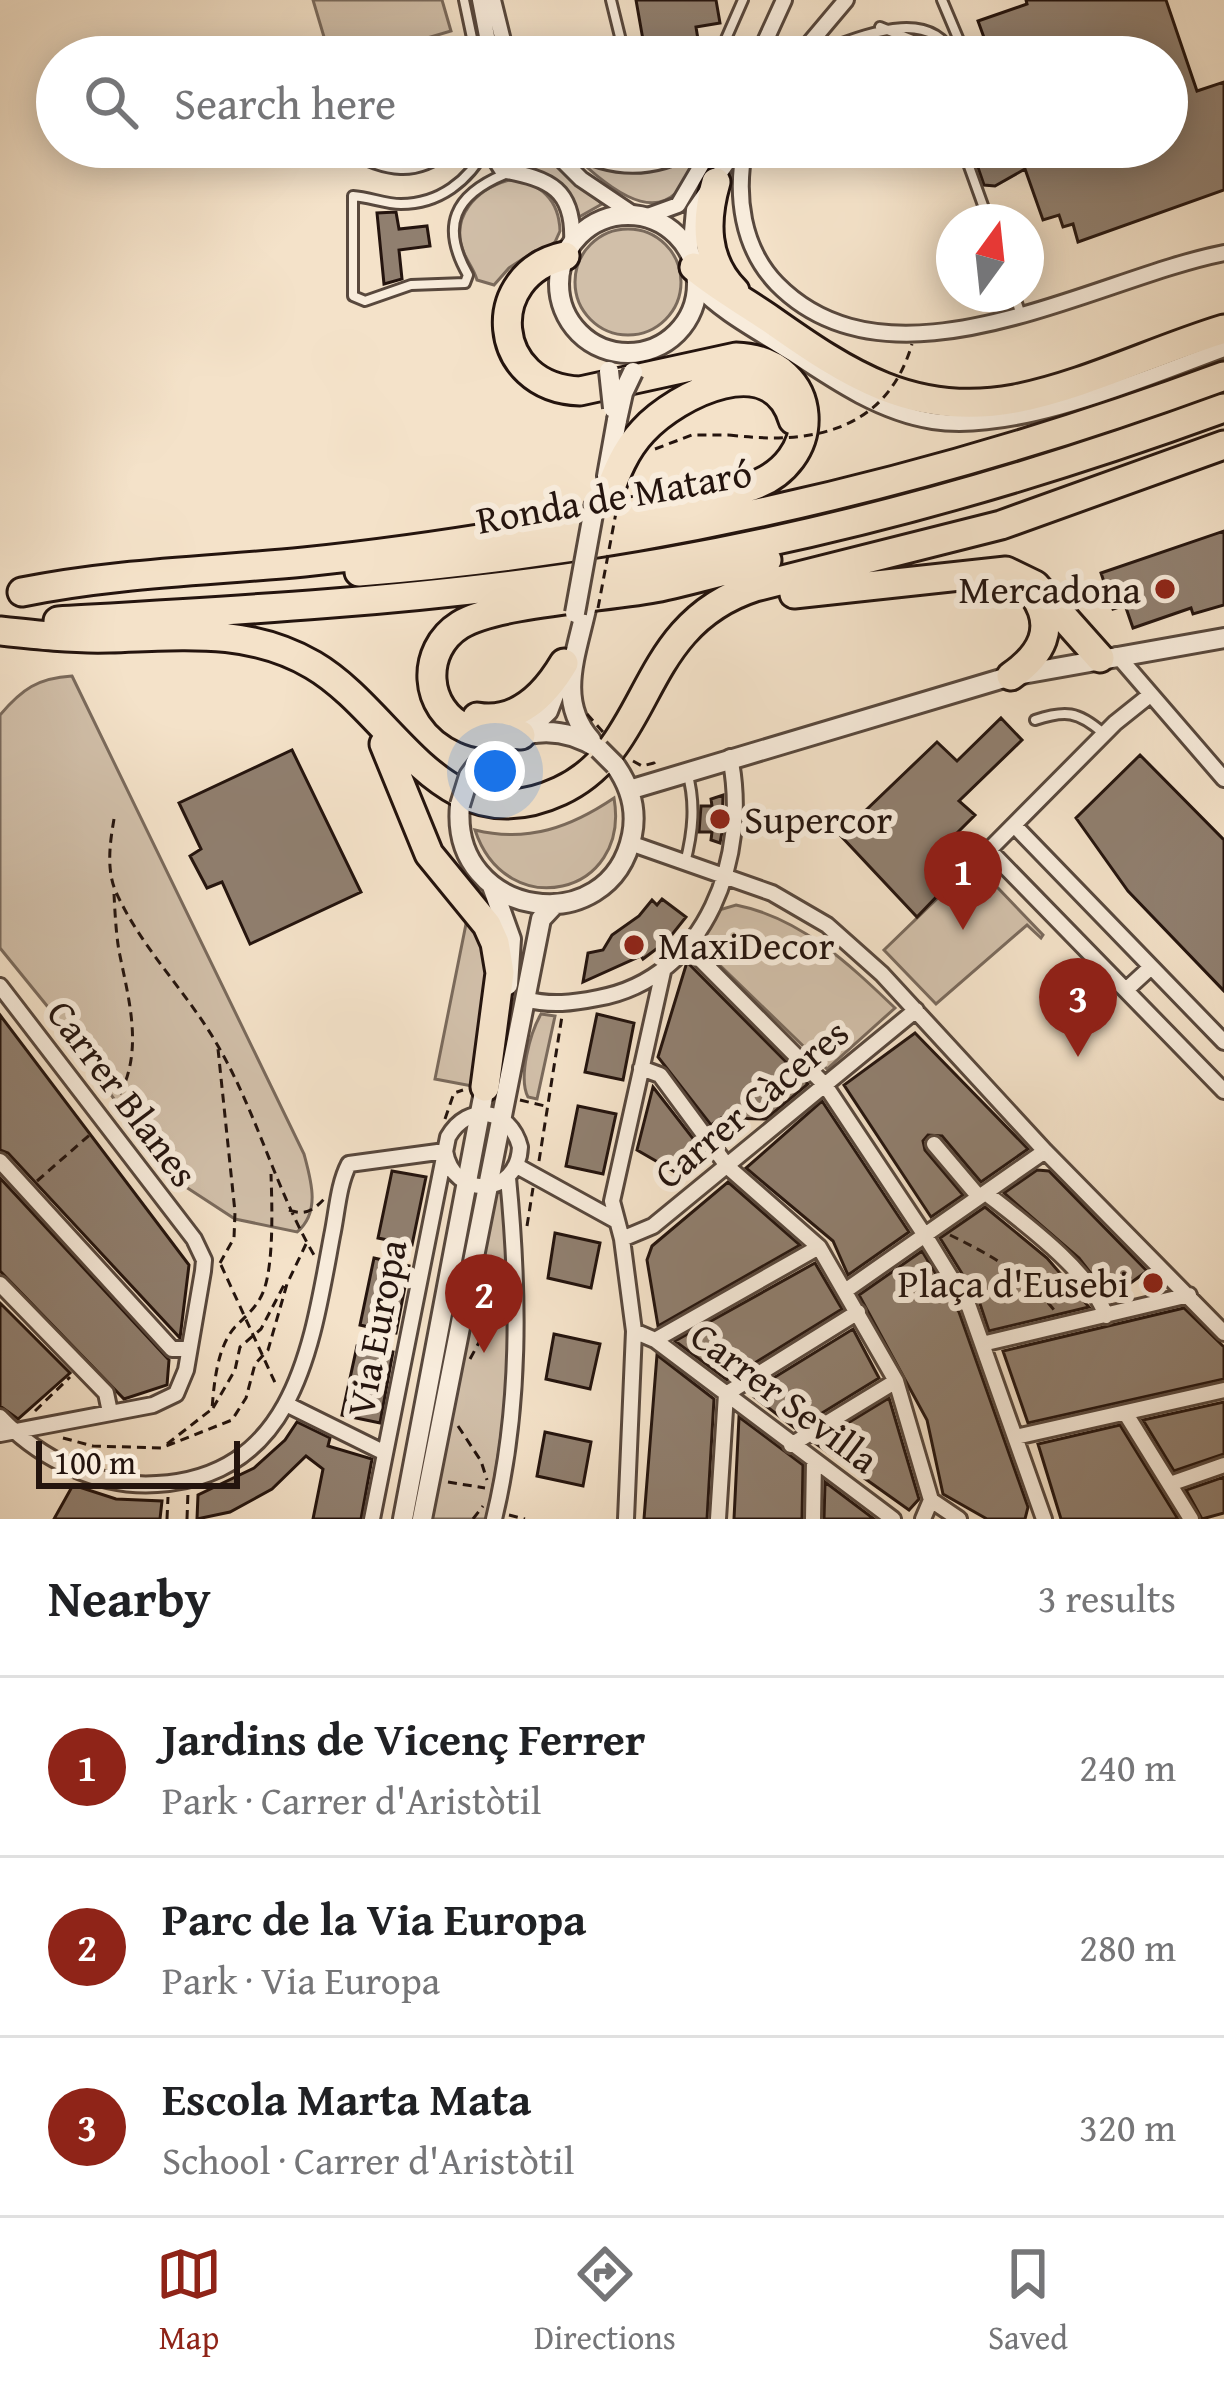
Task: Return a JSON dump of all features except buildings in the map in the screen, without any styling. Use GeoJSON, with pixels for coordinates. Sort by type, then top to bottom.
{"type":"FeatureCollection","features":[{"type":"Feature","properties":{"kind":"highway"},"geometry":{"type":"LineString","coordinates":[[705,168],[711,248],[728,283],[756,310]]}},
{"type":"Feature","properties":{"kind":"highway"},"geometry":{"type":"LineString","coordinates":[[11,593],[90,579],[303,562],[564,524],[760,484],[791,463],[805,427],[802,404],[786,376],[769,364],[746,357],[580,391],[536,380],[511,349],[508,311],[527,277],[568,250]]}},
{"type":"Feature","properties":{"kind":"highway"},"geometry":{"type":"LineString","coordinates":[[694,269],[735,301],[874,386],[939,402],[1015,399],[1224,329]]}},
{"type":"Feature","properties":{"kind":"highway","name":"Ronda de Mataró"},"geometry":{"type":"LineString","coordinates":[[11,593],[385,570],[515,555],[698,525],[954,462],[1224,376]]}},
{"type":"Feature","properties":{"kind":"highway"},"geometry":{"type":"LineString","coordinates":[[564,524],[584,515],[728,485],[767,471],[789,446],[794,428],[791,412],[774,391],[751,382],[730,382],[699,392],[670,407],[638,437],[620,465],[607,502]]}},
{"type":"Feature","properties":{"kind":"highway"},"geometry":{"type":"LineString","coordinates":[[523,734],[476,732],[455,723],[436,699],[431,679],[438,649],[457,627],[477,616],[659,587],[1061,479],[1165,440],[1215,411]]}},
{"type":"Feature","properties":{"kind":"highway","name":"Ronda de Mataró"},"geometry":{"type":"LineString","coordinates":[[0,628],[338,605],[568,578],[690,558],[819,531],[946,496],[1215,411]]}},
{"type":"Feature","properties":{"kind":"highway"},"geometry":{"type":"LineString","coordinates":[[0,628],[103,638],[210,634],[250,640],[309,663],[365,708],[416,764],[449,787],[502,802],[547,796],[599,765],[620,740],[663,657],[707,611],[739,592],[1001,525],[1224,445]]}},
{"type":"Feature","properties":{"kind":"highway"},"geometry":{"type":"LineString","coordinates":[[707,611],[761,598],[974,572],[1019,574],[1108,656]]}},
{"type":"Feature","properties":{"kind":"highway"},"geometry":{"type":"LineString","coordinates":[[934,577],[949,583],[1011,578],[1038,600],[1044,637],[1036,656],[1011,676]]}},
{"type":"Feature","properties":{"kind":"highway"},"geometry":{"type":"LineString","coordinates":[[528,608],[469,631],[451,646],[442,672],[450,698],[461,711],[476,717],[505,716],[540,696],[563,663]]}},
{"type":"Feature","properties":{"kind":"highway"},"geometry":{"type":"LineString","coordinates":[[365,708],[397,770],[429,854],[483,919],[495,943],[500,974],[488,1105]]}},
{"type":"Feature","properties":{"kind":"street"},"geometry":{"type":"LineString","coordinates":[[480,0],[487,36]]}},
{"type":"Feature","properties":{"kind":"street"},"geometry":{"type":"LineString","coordinates":[[493,0],[502,36]]}},
{"type":"Feature","properties":{"kind":"street"},"geometry":{"type":"LineString","coordinates":[[768,36],[784,0]]}},
{"type":"Feature","properties":{"kind":"street"},"geometry":{"type":"LineString","coordinates":[[816,36],[846,0]]}},
{"type":"Feature","properties":{"kind":"street"},"geometry":{"type":"LineString","coordinates":[[501,168],[530,174],[559,192],[570,212],[568,250],[559,285],[570,329],[602,358],[614,396],[607,502],[569,693],[569,726]]}},
{"type":"Feature","properties":{"kind":"street"},"geometry":{"type":"LineString","coordinates":[[570,168],[641,217],[667,227],[714,302],[830,379],[869,400],[932,421],[969,422],[1026,413],[1224,349]]}},
{"type":"Feature","properties":{"kind":"street"},"geometry":{"type":"LineString","coordinates":[[568,250],[600,221],[641,217],[678,205],[699,168]]}},
{"type":"Feature","properties":{"kind":"street"},"geometry":{"type":"LineString","coordinates":[[614,421],[633,372],[681,335],[694,269],[694,210],[709,185],[707,168]]}},
{"type":"Feature","properties":{"kind":"street"},"geometry":{"type":"LineString","coordinates":[[740,168],[749,242],[773,280],[798,302],[836,322],[891,331],[969,328],[1224,253]]}},
{"type":"Feature","properties":{"kind":"street"},"geometry":{"type":"LineString","coordinates":[[566,314],[586,338],[624,352],[655,347],[686,320]]}},
{"type":"Feature","properties":{"kind":"street"},"geometry":{"type":"LineString","coordinates":[[523,734],[569,726],[621,759],[629,790],[630,843],[621,864],[597,889],[554,904],[521,901],[492,886],[472,863],[459,825],[465,785],[488,753],[523,734],[552,704],[563,663],[586,610]]}},
{"type":"Feature","properties":{"kind":"street"},"geometry":{"type":"LineString","coordinates":[[629,790],[1011,676],[1224,638]]}},
{"type":"Feature","properties":{"kind":"street"},"geometry":{"type":"LineString","coordinates":[[1108,656],[1150,695],[1224,779]]}},
{"type":"Feature","properties":{"kind":"street"},"geometry":{"type":"LineString","coordinates":[[1150,695],[1104,734],[989,850],[1224,1091]]}},
{"type":"Feature","properties":{"kind":"street"},"geometry":{"type":"LineString","coordinates":[[525,999],[548,1005],[610,996],[647,981],[686,945],[721,893],[726,875],[736,822],[730,757]]}},
{"type":"Feature","properties":{"kind":"street"},"geometry":{"type":"LineString","coordinates":[[1014,825],[1224,1042]]}},
{"type":"Feature","properties":{"kind":"street"},"geometry":{"type":"LineString","coordinates":[[630,843],[772,892],[827,925],[916,1010],[1224,1333]]}},
{"type":"Feature","properties":{"kind":"street","name":"Via Europa"},"geometry":{"type":"LineString","coordinates":[[422,1519],[512,950],[507,920],[492,886]]}},
{"type":"Feature","properties":{"kind":"street","name":"Via Europa"},"geometry":{"type":"LineString","coordinates":[[488,1105],[525,999],[542,919],[554,904]]}},
{"type":"Feature","properties":{"kind":"street"},"geometry":{"type":"LineString","coordinates":[[686,945],[825,1085],[931,1232],[969,1307],[1044,1519]]}},
{"type":"Feature","properties":{"kind":"street"},"geometry":{"type":"LineString","coordinates":[[626,1519],[634,1331],[622,1239],[615,1220],[616,1172],[664,967]]}},
{"type":"Feature","properties":{"kind":"street"},"geometry":{"type":"LineString","coordinates":[[1126,990],[1151,967]]}},
{"type":"Feature","properties":{"kind":"street","name":"Carrer Blanes"},"geometry":{"type":"LineString","coordinates":[[2,995],[194,1239],[204,1260],[189,1349]]}},
{"type":"Feature","properties":{"kind":"street","name":"Carrer Càceres"},"geometry":{"type":"LineString","coordinates":[[622,1239],[653,1226],[916,1010]]}},
{"type":"Feature","properties":{"kind":"street"},"geometry":{"type":"LineString","coordinates":[[641,1068],[660,1075],[728,1167],[819,1247],[896,1381],[931,1500],[923,1519]]}},
{"type":"Feature","properties":{"kind":"street"},"geometry":{"type":"LineString","coordinates":[[491,1512],[514,1385],[513,1172],[519,1140],[488,1105],[453,1128],[446,1151],[452,1172],[476,1186],[513,1172]]}},
{"type":"Feature","properties":{"kind":"street"},"geometry":{"type":"LineString","coordinates":[[934,1144],[983,1195],[1050,1244],[1102,1304],[1106,1316]]}},
{"type":"Feature","properties":{"kind":"street"},"geometry":{"type":"LineString","coordinates":[[0,1417],[7,1432],[76,1470],[128,1483],[169,1484],[189,1479],[243,1452],[288,1405],[308,1355],[343,1178],[354,1161],[446,1151]]}},
{"type":"Feature","properties":{"kind":"street","name":"Via Europa"},"geometry":{"type":"LineString","coordinates":[[372,1519],[446,1151]]}},
{"type":"Feature","properties":{"kind":"street"},"geometry":{"type":"LineString","coordinates":[[845,1291],[1046,1151]]}},
{"type":"Feature","properties":{"kind":"street"},"geometry":{"type":"LineString","coordinates":[[0,1161],[172,1349],[189,1349],[182,1385],[166,1401],[7,1432]]}},
{"type":"Feature","properties":{"kind":"street"},"geometry":{"type":"LineString","coordinates":[[513,1172],[615,1220]]}},
{"type":"Feature","properties":{"kind":"street","name":"Via Europa"},"geometry":{"type":"LineString","coordinates":[[403,1519],[476,1186]]}},
{"type":"Feature","properties":{"kind":"street"},"geometry":{"type":"LineString","coordinates":[[655,1340],[819,1247]]}},
{"type":"Feature","properties":{"kind":"street"},"geometry":{"type":"LineString","coordinates":[[0,1284],[106,1394],[110,1412]]}},
{"type":"Feature","properties":{"kind":"street"},"geometry":{"type":"LineString","coordinates":[[982,1344],[1189,1295]]}},
{"type":"Feature","properties":{"kind":"street"},"geometry":{"type":"LineString","coordinates":[[718,1519],[726,1394],[858,1312]]}},
{"type":"Feature","properties":{"kind":"street","name":"Carrer Sevilla"},"geometry":{"type":"LineString","coordinates":[[634,1331],[655,1340],[893,1519]]}},
{"type":"Feature","properties":{"kind":"street"},"geometry":{"type":"LineString","coordinates":[[791,1445],[896,1381]]}},
{"type":"Feature","properties":{"kind":"street"},"geometry":{"type":"LineString","coordinates":[[1016,1437],[1224,1390]]}},
{"type":"Feature","properties":{"kind":"street"},"geometry":{"type":"LineString","coordinates":[[288,1405],[385,1453]]}},
{"type":"Feature","properties":{"kind":"street"},"geometry":{"type":"LineString","coordinates":[[1126,1414],[1191,1519]]}},
{"type":"Feature","properties":{"kind":"street"},"geometry":{"type":"LineString","coordinates":[[813,1519],[814,1462]]}},
{"type":"Feature","properties":{"kind":"street"},"geometry":{"type":"LineString","coordinates":[[1170,1484],[1224,1465]]}},
{"type":"Feature","properties":{"kind":"street"},"geometry":{"type":"LineString","coordinates":[[931,1500],[959,1519]]}},
{"type":"Feature","properties":{"kind":"lane"},"geometry":{"type":"LineString","coordinates":[[464,0],[472,36]]}},
{"type":"Feature","properties":{"kind":"lane"},"geometry":{"type":"LineString","coordinates":[[610,0],[619,36]]}},
{"type":"Feature","properties":{"kind":"lane"},"geometry":{"type":"LineString","coordinates":[[727,36],[743,0]]}},
{"type":"Feature","properties":{"kind":"lane"},"geometry":{"type":"LineString","coordinates":[[945,3],[958,36]]}},
{"type":"Feature","properties":{"kind":"lane"},"geometry":{"type":"LineString","coordinates":[[855,36],[908,20],[927,23],[944,36]]}},
{"type":"Feature","properties":{"kind":"lane"},"geometry":{"type":"LineString","coordinates":[[879,27],[902,36]]}},
{"type":"Feature","properties":{"kind":"lane"},"geometry":{"type":"LineString","coordinates":[[384,168],[427,168]]}},
{"type":"Feature","properties":{"kind":"lane"},"geometry":{"type":"LineString","coordinates":[[473,168],[434,198],[401,204],[353,196],[353,296],[365,301],[411,285],[465,283],[468,275],[454,244],[456,214],[471,191],[510,172]]}},
{"type":"Feature","properties":{"kind":"lane"},"geometry":{"type":"LineString","coordinates":[[969,168],[982,204]]}},
{"type":"Feature","properties":{"kind":"lane"},"geometry":{"type":"LineString","coordinates":[[1020,312],[1021,316]]}},
{"type":"Feature","properties":{"kind":"lane"},"geometry":{"type":"LineString","coordinates":[[1034,720],[1062,711],[1076,713],[1104,734]]}},
{"type":"Feature","properties":{"kind":"lane"},"geometry":{"type":"LineString","coordinates":[[685,863],[692,836],[693,794],[686,771]]}},
{"type":"Feature","properties":{"kind":"path"},"geometry":{"type":"LineString","coordinates":[[643,456],[683,437],[796,440],[846,424],[889,389],[913,344]]}},
{"type":"Feature","properties":{"kind":"path"},"geometry":{"type":"LineString","coordinates":[[586,610],[607,502]]}},
{"type":"Feature","properties":{"kind":"path"},"geometry":{"type":"LineString","coordinates":[[621,759],[654,763],[659,780]]}},
{"type":"Feature","properties":{"kind":"path"},"geometry":{"type":"LineString","coordinates":[[112,1107],[126,1088],[134,1055],[109,846],[114,819]]}},
{"type":"Feature","properties":{"kind":"path"},"geometry":{"type":"LineString","coordinates":[[113,888],[218,1044],[251,1111],[287,1209],[325,1274]]}},
{"type":"Feature","properties":{"kind":"path"},"geometry":{"type":"LineString","coordinates":[[534,1184],[564,1004]]}},
{"type":"Feature","properties":{"kind":"path"},"geometry":{"type":"LineString","coordinates":[[218,1044],[236,1212],[234,1238],[220,1263],[288,1405]]}},
{"type":"Feature","properties":{"kind":"path"},"geometry":{"type":"LineString","coordinates":[[25,1191],[104,1122]]}},
{"type":"Feature","properties":{"kind":"path"},"geometry":{"type":"LineString","coordinates":[[212,1409],[214,1378],[232,1330],[266,1286],[273,1217],[271,1171]]}},
{"type":"Feature","properties":{"kind":"path"},"geometry":{"type":"LineString","coordinates":[[287,1209],[301,1214],[314,1210],[343,1178]]}},
{"type":"Feature","properties":{"kind":"path"},"geometry":{"type":"LineString","coordinates":[[931,1232],[1022,1276],[1041,1293],[1064,1326]]}},
{"type":"Feature","properties":{"kind":"path"},"geometry":{"type":"LineString","coordinates":[[49,1424],[63,1438],[93,1446],[161,1448],[232,1420],[246,1398],[255,1364],[263,1357],[287,1284],[307,1242]]}},
{"type":"Feature","properties":{"kind":"path"},"geometry":{"type":"LineString","coordinates":[[468,1364],[504,1295],[506,1282],[517,1282]]}},
{"type":"Feature","properties":{"kind":"path"},"geometry":{"type":"LineString","coordinates":[[161,1448],[212,1409],[236,1370],[240,1347],[261,1329],[280,1286],[287,1284]]}},
{"type":"Feature","properties":{"kind":"path"},"geometry":{"type":"LineString","coordinates":[[34,1411],[71,1375]]}},
{"type":"Feature","properties":{"kind":"path"},"geometry":{"type":"LineString","coordinates":[[457,1423],[462,1438],[481,1461],[488,1489]]}},
{"type":"Feature","properties":{"kind":"path"},"geometry":{"type":"LineString","coordinates":[[187,1519],[189,1479]]}},
{"type":"Feature","properties":{"kind":"path"},"geometry":{"type":"LineString","coordinates":[[167,1519],[169,1484]]}},
{"type":"Feature","properties":{"kind":"path"},"geometry":{"type":"LineString","coordinates":[[473,1519],[491,1512],[525,1519]]}},
{"type":"Feature","properties":{"kind":"shaded area"},"geometry":{"type":"Polygon","coordinates":[[[313,0],[442,0],[451,31],[434,36],[324,36],[313,0]]]}},
{"type":"Feature","properties":{"kind":"shaded area"},"geometry":{"type":"Polygon","coordinates":[[[522,168],[563,168],[602,204],[579,217],[561,184],[522,168]]]}},
{"type":"Feature","properties":{"kind":"shaded area"},"geometry":{"type":"Polygon","coordinates":[[[588,168],[691,168],[683,185],[670,198],[656,203],[624,195],[588,168]]]}},
{"type":"Feature","properties":{"kind":"shaded area"},"geometry":{"type":"Polygon","coordinates":[[[509,180],[530,184],[546,195],[556,210],[560,231],[555,242],[509,268],[494,285],[477,280],[464,253],[460,227],[477,197],[509,180]]]}},
{"type":"Feature","properties":{"kind":"shaded area"},"geometry":{"type":"Polygon","coordinates":[[[628,229],[648,233],[665,245],[677,262],[681,282],[677,302],[665,319],[648,331],[628,335],[608,331],[591,319],[579,302],[575,282],[579,262],[591,245],[608,233],[628,229]]]}},
{"type":"Feature","properties":{"kind":"shaded area"},"geometry":{"type":"Polygon","coordinates":[[[72,676],[304,1154],[312,1205],[297,1232],[235,1219],[169,1176],[52,1012],[0,948],[0,715],[32,686],[72,676]]]}},
{"type":"Feature","properties":{"kind":"shaded area"},"geometry":{"type":"Polygon","coordinates":[[[614,798],[614,831],[604,858],[586,876],[562,886],[537,887],[512,878],[491,860],[475,830],[513,835],[548,830],[614,798]]]}},
{"type":"Feature","properties":{"kind":"shaded area"},"geometry":{"type":"Polygon","coordinates":[[[974,863],[1043,935],[1041,938],[1027,925],[936,1004],[884,950],[974,863]]]}},
{"type":"Feature","properties":{"kind":"shaded area"},"geometry":{"type":"Polygon","coordinates":[[[736,905],[803,932],[895,1008],[827,1069],[700,946],[698,937],[719,910],[736,905]]]}},
{"type":"Feature","properties":{"kind":"shaded area"},"geometry":{"type":"Polygon","coordinates":[[[469,909],[490,942],[472,1086],[435,1079],[469,909]]]}},
{"type":"Feature","properties":{"kind":"shaded area"},"geometry":{"type":"Polygon","coordinates":[[[541,1014],[555,1016],[537,1099],[528,1097],[524,1079],[529,1044],[541,1014]]]}},
{"type":"Feature","properties":{"kind":"shaded area"},"geometry":{"type":"Polygon","coordinates":[[[501,1189],[508,1355],[503,1421],[486,1519],[428,1519],[492,1198],[501,1189]]]}},
{"type":"Feature","properties":{"kind":"place","name":"Mercadona"},"geometry":{"type":"Point","coordinates":[1165,589]}},
{"type":"Feature","properties":{"kind":"place","name":"Supercor"},"geometry":{"type":"Point","coordinates":[720,819]}},
{"type":"Feature","properties":{"kind":"place","name":"Jardins de Vicenç Ferrer"},"geometry":{"type":"Point","coordinates":[963,930]}},
{"type":"Feature","properties":{"kind":"place","name":"MaxiDecor"},"geometry":{"type":"Point","coordinates":[634,945]}},
{"type":"Feature","properties":{"kind":"place","name":"Escola Marta Mata"},"geometry":{"type":"Point","coordinates":[1078,1057]}},
{"type":"Feature","properties":{"kind":"place","name":"Plaça d'Eusebi"},"geometry":{"type":"Point","coordinates":[1153,1283]}},
{"type":"Feature","properties":{"kind":"place","name":"Parc de la Via Europa"},"geometry":{"type":"Point","coordinates":[484,1353]}}]}
